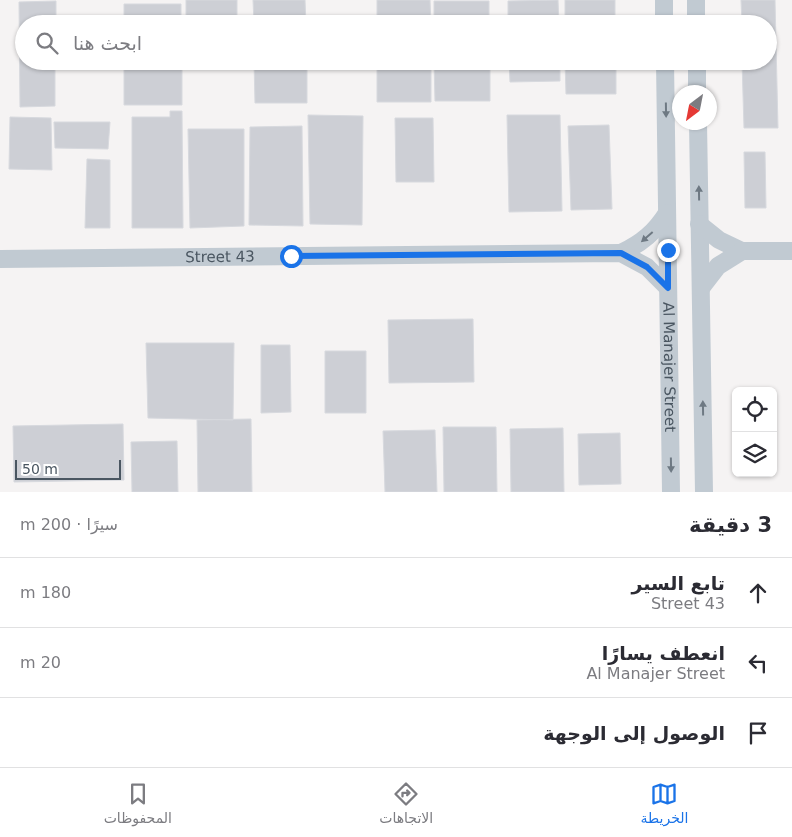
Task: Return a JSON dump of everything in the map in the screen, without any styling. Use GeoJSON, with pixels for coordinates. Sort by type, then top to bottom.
{"type":"FeatureCollection","features":[{"type":"Feature","properties":{"kind":"street"},"geometry":{"type":"LineString","coordinates":[[664,0],[664,15]]}},
{"type":"Feature","properties":{"kind":"street"},"geometry":{"type":"LineString","coordinates":[[696,0],[696,15]]}},
{"type":"Feature","properties":{"kind":"street","name":"Al Manajer Street"},"geometry":{"type":"LineString","coordinates":[[665,70],[671,492]]}},
{"type":"Feature","properties":{"kind":"street"},"geometry":{"type":"LineString","coordinates":[[697,70],[697,85]]}},
{"type":"Feature","properties":{"kind":"street"},"geometry":{"type":"LineString","coordinates":[[698,130],[704,492]]}},
{"type":"Feature","properties":{"kind":"street","name":"Street 43"},"geometry":{"type":"LineString","coordinates":[[0,259],[621,253],[636,246],[648,237],[667,213]]}},
{"type":"Feature","properties":{"kind":"street"},"geometry":{"type":"LineString","coordinates":[[699,224],[719,240],[742,251],[792,250]]}},
{"type":"Feature","properties":{"kind":"street"},"geometry":{"type":"LineString","coordinates":[[701,288],[718,266],[742,251]]}},
{"type":"Feature","properties":{"kind":"street","name":"Street 43"},"geometry":{"type":"LineString","coordinates":[[621,253],[647,267],[668,288]]}},
{"type":"Feature","properties":{"kind":"building"},"geometry":{"type":"Polygon","coordinates":[[[186,0],[237,0],[237,15],[186,15],[186,0]]]}},
{"type":"Feature","properties":{"kind":"building"},"geometry":{"type":"Polygon","coordinates":[[[253,0],[305,0],[306,15],[254,15],[253,0]]]}},
{"type":"Feature","properties":{"kind":"building"},"geometry":{"type":"Polygon","coordinates":[[[377,0],[430,0],[431,15],[377,15],[377,0]]]}},
{"type":"Feature","properties":{"kind":"building"},"geometry":{"type":"Polygon","coordinates":[[[558,0],[559,15],[508,15],[508,1],[558,0]]]}},
{"type":"Feature","properties":{"kind":"building"},"geometry":{"type":"Polygon","coordinates":[[[565,0],[615,0],[615,15],[565,15],[565,0]]]}},
{"type":"Feature","properties":{"kind":"building"},"geometry":{"type":"Polygon","coordinates":[[[741,0],[775,0],[775,15],[742,15],[741,0]]]}},
{"type":"Feature","properties":{"kind":"building"},"geometry":{"type":"Polygon","coordinates":[[[56,1],[56,15],[19,15],[19,2],[56,1]]]}},
{"type":"Feature","properties":{"kind":"building"},"geometry":{"type":"Polygon","coordinates":[[[434,1],[489,1],[489,15],[434,15],[434,1]]]}},
{"type":"Feature","properties":{"kind":"building"},"geometry":{"type":"Polygon","coordinates":[[[124,4],[181,4],[181,15],[124,15],[124,4]]]}},
{"type":"Feature","properties":{"kind":"building"},"geometry":{"type":"Polygon","coordinates":[[[20,70],[55,70],[55,106],[20,107],[20,70]]]}},
{"type":"Feature","properties":{"kind":"building"},"geometry":{"type":"Polygon","coordinates":[[[124,70],[182,70],[182,105],[124,105],[124,70]]]}},
{"type":"Feature","properties":{"kind":"building"},"geometry":{"type":"Polygon","coordinates":[[[254,70],[307,70],[307,103],[255,103],[254,70]]]}},
{"type":"Feature","properties":{"kind":"building"},"geometry":{"type":"Polygon","coordinates":[[[377,70],[431,70],[431,102],[377,102],[377,70]]]}},
{"type":"Feature","properties":{"kind":"building"},"geometry":{"type":"Polygon","coordinates":[[[434,70],[490,70],[490,101],[435,101],[434,70]]]}},
{"type":"Feature","properties":{"kind":"building"},"geometry":{"type":"Polygon","coordinates":[[[509,70],[560,70],[560,81],[510,82],[509,70]]]}},
{"type":"Feature","properties":{"kind":"building"},"geometry":{"type":"Polygon","coordinates":[[[565,70],[616,70],[616,94],[566,94],[565,70]]]}},
{"type":"Feature","properties":{"kind":"building"},"geometry":{"type":"Polygon","coordinates":[[[742,70],[777,70],[778,128],[744,128],[742,70]]]}},
{"type":"Feature","properties":{"kind":"building"},"geometry":{"type":"Polygon","coordinates":[[[170,111],[182,111],[183,228],[132,228],[132,117],[170,117],[170,111]]]}},
{"type":"Feature","properties":{"kind":"building"},"geometry":{"type":"Polygon","coordinates":[[[308,115],[363,116],[362,225],[310,224],[308,115]]]}},
{"type":"Feature","properties":{"kind":"building"},"geometry":{"type":"Polygon","coordinates":[[[507,115],[560,115],[562,211],[509,212],[507,115]]]}},
{"type":"Feature","properties":{"kind":"building"},"geometry":{"type":"Polygon","coordinates":[[[10,117],[51,118],[52,170],[9,169],[10,117]]]}},
{"type":"Feature","properties":{"kind":"building"},"geometry":{"type":"Polygon","coordinates":[[[395,118],[433,118],[434,182],[396,182],[395,118]]]}},
{"type":"Feature","properties":{"kind":"building"},"geometry":{"type":"Polygon","coordinates":[[[54,122],[110,122],[108,149],[55,148],[54,122]]]}},
{"type":"Feature","properties":{"kind":"building"},"geometry":{"type":"Polygon","coordinates":[[[609,125],[612,209],[571,210],[568,126],[609,125]]]}},
{"type":"Feature","properties":{"kind":"building"},"geometry":{"type":"Polygon","coordinates":[[[302,126],[303,226],[249,225],[250,127],[302,126]]]}},
{"type":"Feature","properties":{"kind":"building"},"geometry":{"type":"Polygon","coordinates":[[[188,129],[244,129],[244,226],[190,228],[188,129]]]}},
{"type":"Feature","properties":{"kind":"building"},"geometry":{"type":"Polygon","coordinates":[[[744,152],[765,152],[766,208],[745,208],[744,152]]]}},
{"type":"Feature","properties":{"kind":"building"},"geometry":{"type":"Polygon","coordinates":[[[87,159],[110,160],[110,228],[85,228],[87,159]]]}},
{"type":"Feature","properties":{"kind":"building"},"geometry":{"type":"Polygon","coordinates":[[[473,319],[474,382],[389,383],[388,320],[473,319]]]}},
{"type":"Feature","properties":{"kind":"building"},"geometry":{"type":"Polygon","coordinates":[[[146,343],[234,343],[233,420],[148,418],[146,343]]]}},
{"type":"Feature","properties":{"kind":"building"},"geometry":{"type":"Polygon","coordinates":[[[261,345],[290,345],[291,412],[261,413],[261,345]]]}},
{"type":"Feature","properties":{"kind":"building"},"geometry":{"type":"Polygon","coordinates":[[[325,351],[366,351],[366,413],[325,413],[325,351]]]}},
{"type":"Feature","properties":{"kind":"building"},"geometry":{"type":"Polygon","coordinates":[[[251,419],[252,492],[198,492],[197,420],[251,419]]]}},
{"type":"Feature","properties":{"kind":"building"},"geometry":{"type":"Polygon","coordinates":[[[123,424],[124,480],[14,482],[13,426],[123,424]]]}},
{"type":"Feature","properties":{"kind":"building"},"geometry":{"type":"Polygon","coordinates":[[[443,427],[496,427],[497,492],[444,492],[443,427]]]}},
{"type":"Feature","properties":{"kind":"building"},"geometry":{"type":"Polygon","coordinates":[[[563,428],[564,492],[511,492],[510,429],[563,428]]]}},
{"type":"Feature","properties":{"kind":"building"},"geometry":{"type":"Polygon","coordinates":[[[435,430],[437,492],[385,492],[383,431],[435,430]]]}},
{"type":"Feature","properties":{"kind":"building"},"geometry":{"type":"Polygon","coordinates":[[[620,433],[621,484],[579,485],[578,434],[620,433]]]}},
{"type":"Feature","properties":{"kind":"building"},"geometry":{"type":"Polygon","coordinates":[[[177,441],[178,492],[132,492],[131,442],[177,441]]]}},
{"type":"Feature","properties":{"kind":"route"},"geometry":{"type":"LineString","coordinates":[[291,256],[621,253],[647,267],[668,288],[668,250]]}}]}
